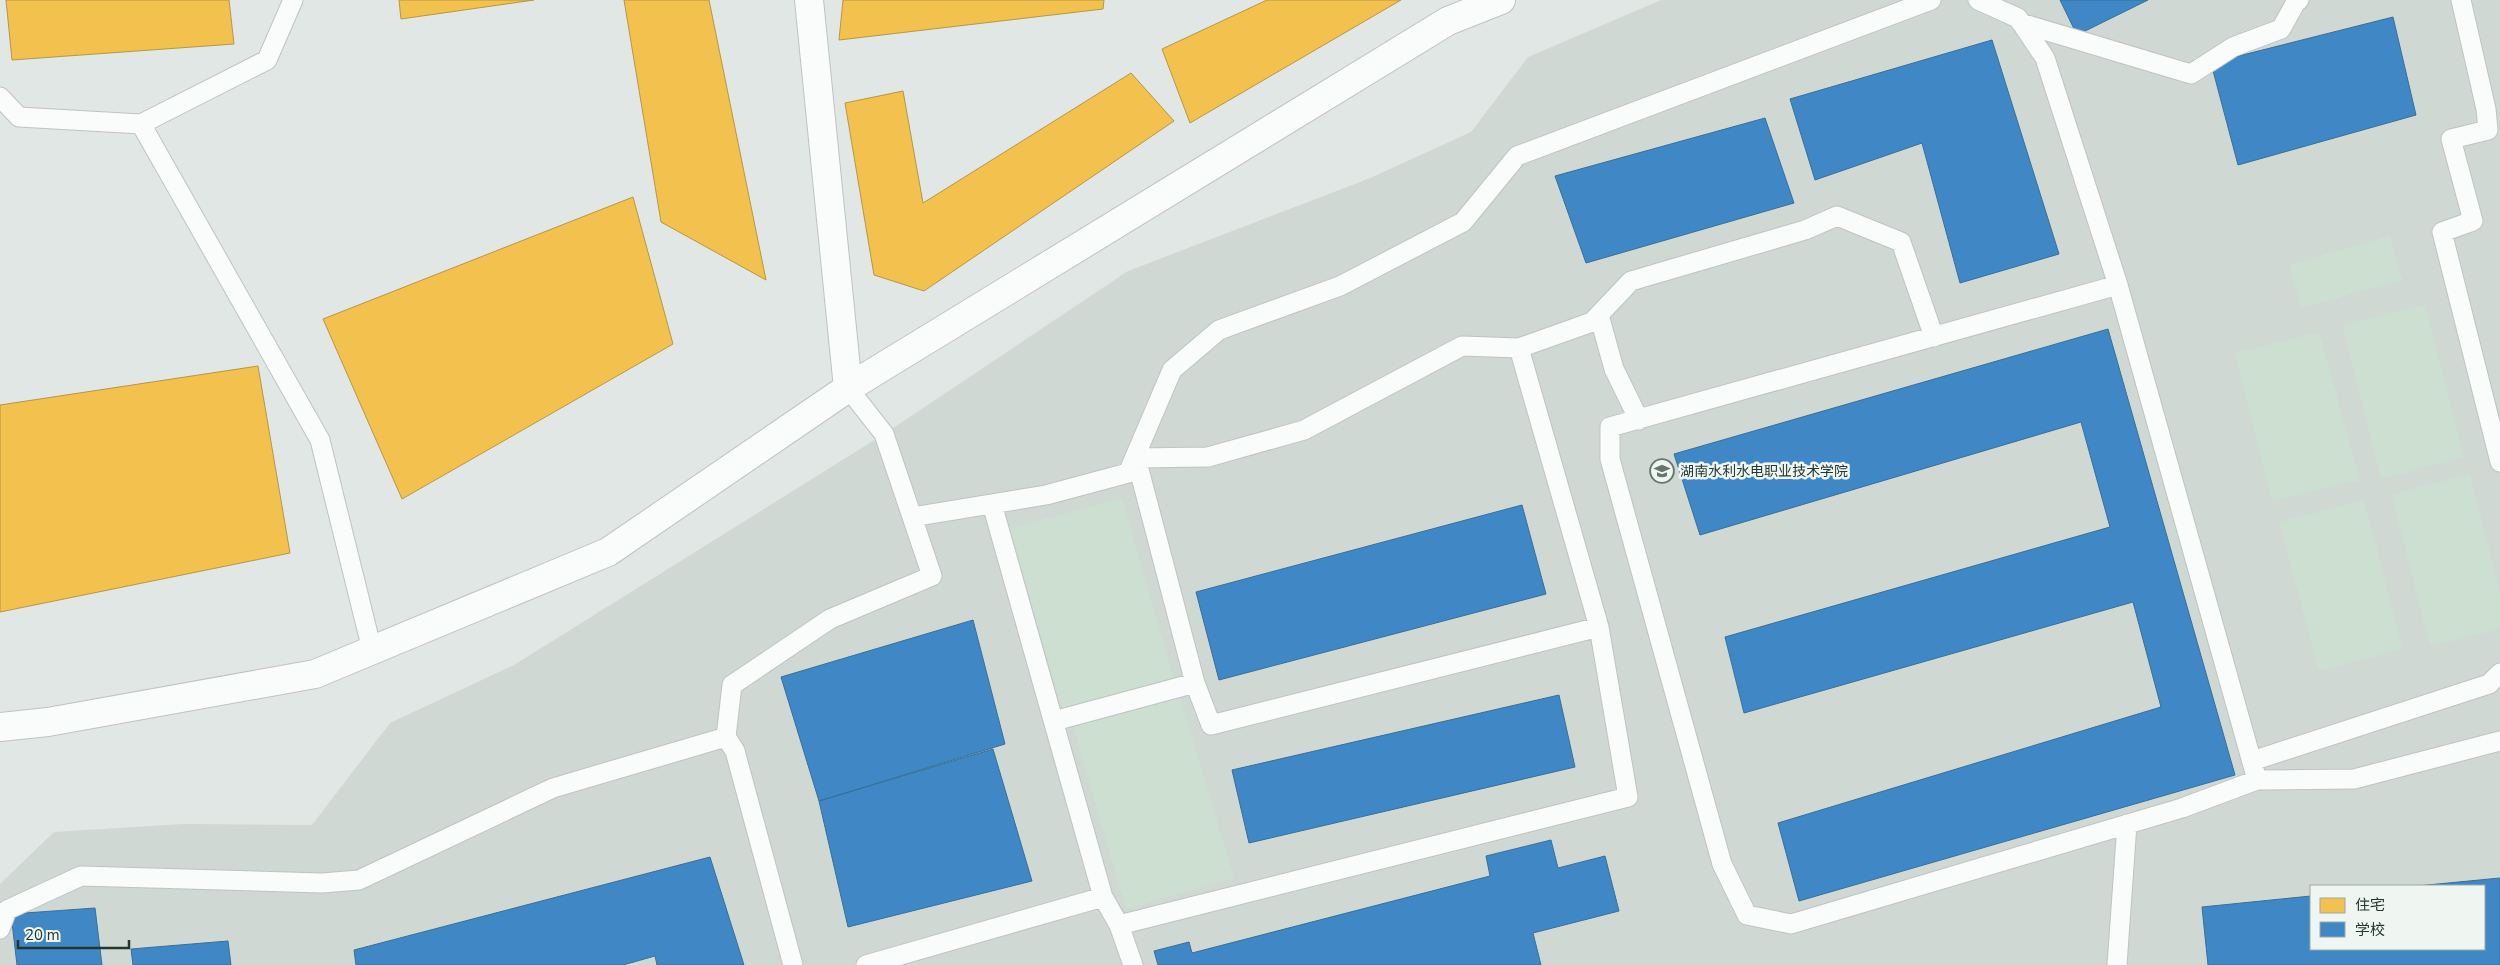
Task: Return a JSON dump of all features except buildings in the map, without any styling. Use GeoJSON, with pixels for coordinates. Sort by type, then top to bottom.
{"type":"FeatureCollection","features":[{"type":"Feature","properties":{"kind":"street"},"geometry":{"type":"LineString","coordinates":[[809,0],[848,388]]}},
{"type":"Feature","properties":{"kind":"street"},"geometry":{"type":"LineString","coordinates":[[0,727],[48,722],[315,674],[608,552],[848,388],[1447,10],[1501,0]]}},
{"type":"Feature","properties":{"kind":"lane"},"geometry":{"type":"LineString","coordinates":[[0,97],[19,117],[141,124],[267,60],[293,0]]}},
{"type":"Feature","properties":{"kind":"lane"},"geometry":{"type":"LineString","coordinates":[[912,517],[1046,495],[1128,473],[1172,370],[1219,330],[1340,286],[1463,222],[1517,156],[1931,0]]}},
{"type":"Feature","properties":{"kind":"lane"},"geometry":{"type":"LineString","coordinates":[[1978,0],[2018,18],[2045,58],[2118,285],[2258,780]]}},
{"type":"Feature","properties":{"kind":"lane"},"geometry":{"type":"LineString","coordinates":[[2021,23],[2191,74],[2233,47],[2280,29],[2299,0]]}},
{"type":"Feature","properties":{"kind":"lane"},"geometry":{"type":"LineString","coordinates":[[2461,0],[2486,109],[2488,130],[2451,139],[2473,221],[2442,232],[2500,462]]}},
{"type":"Feature","properties":{"kind":"lane"},"geometry":{"type":"LineString","coordinates":[[141,124],[320,440],[372,650]]}},
{"type":"Feature","properties":{"kind":"lane"},"geometry":{"type":"LineString","coordinates":[[1136,458],[1208,457],[1304,430],[1462,346],[1519,348],[1592,322],[1631,281],[1805,230],[1837,216],[1901,242],[1934,337]]}},
{"type":"Feature","properties":{"kind":"lane"},"geometry":{"type":"LineString","coordinates":[[2118,285],[1610,427],[1610,459],[1722,864],[1747,915],[1791,924],[2182,808],[2258,780],[2354,779],[2500,741]]}},
{"type":"Feature","properties":{"kind":"lane"},"geometry":{"type":"LineString","coordinates":[[1598,315],[1614,369],[1639,420]]}},
{"type":"Feature","properties":{"kind":"lane"},"geometry":{"type":"LineString","coordinates":[[1119,925],[1628,797],[1599,627],[1519,348]]}},
{"type":"Feature","properties":{"kind":"lane"},"geometry":{"type":"LineString","coordinates":[[793,965],[735,751],[726,737],[732,686],[830,618],[932,576],[884,434],[848,388]]}},
{"type":"Feature","properties":{"kind":"lane"},"geometry":{"type":"LineString","coordinates":[[1136,458],[1195,684],[1211,725],[1599,627]]}},
{"type":"Feature","properties":{"kind":"lane"},"geometry":{"type":"LineString","coordinates":[[992,504],[1103,897],[1119,925],[1133,965]]}},
{"type":"Feature","properties":{"kind":"lane"},"geometry":{"type":"LineString","coordinates":[[2252,762],[2489,684],[2500,673]]}},
{"type":"Feature","properties":{"kind":"lane"},"geometry":{"type":"LineString","coordinates":[[1054,721],[1195,684]]}},
{"type":"Feature","properties":{"kind":"lane"},"geometry":{"type":"LineString","coordinates":[[0,929],[7,910],[81,876],[322,884],[359,880],[553,788],[726,737]]}},
{"type":"Feature","properties":{"kind":"lane"},"geometry":{"type":"LineString","coordinates":[[2117,965],[2127,824]]}},
{"type":"Feature","properties":{"kind":"lane"},"geometry":{"type":"LineString","coordinates":[[866,965],[1103,897]]}},
{"type":"Feature","properties":{"kind":"shaded area","name":"湖南水利水电职业技术学院"},"geometry":{"type":"Polygon","coordinates":[[[1661,0],[2500,0],[2500,965],[0,965],[0,884],[54,832],[183,824],[312,825],[390,723],[514,665],[884,434],[1128,271],[1368,179],[1471,132],[1528,57],[1661,0]]]}},
{"type":"Feature","properties":{"kind":"green space"},"geometry":{"type":"Polygon","coordinates":[[[2390,236],[2402,280],[2301,308],[2289,265],[2390,236]]]}},
{"type":"Feature","properties":{"kind":"green space"},"geometry":{"type":"Polygon","coordinates":[[[2425,305],[2464,457],[2381,479],[2342,325],[2425,305]]]}},
{"type":"Feature","properties":{"kind":"green space"},"geometry":{"type":"Polygon","coordinates":[[[2319,332],[2360,480],[2272,501],[2235,353],[2319,332]]]}},
{"type":"Feature","properties":{"kind":"green space"},"geometry":{"type":"Polygon","coordinates":[[[2470,474],[2500,593],[2500,629],[2430,646],[2391,494],[2470,474]]]}},
{"type":"Feature","properties":{"kind":"green space"},"geometry":{"type":"Polygon","coordinates":[[[1122,498],[1175,683],[1064,714],[1010,528],[1122,498]]]}},
{"type":"Feature","properties":{"kind":"green space"},"geometry":{"type":"Polygon","coordinates":[[[2364,500],[2403,649],[2319,671],[2279,522],[2364,500]]]}},
{"type":"Feature","properties":{"kind":"green space"},"geometry":{"type":"Polygon","coordinates":[[[1180,696],[1234,878],[1126,909],[1073,727],[1180,696]]]}},
{"type":"Feature","properties":{"kind":"place","name":"湖南水利水电职业技术学院"},"geometry":{"type":"Point","coordinates":[1662,471]}}]}
